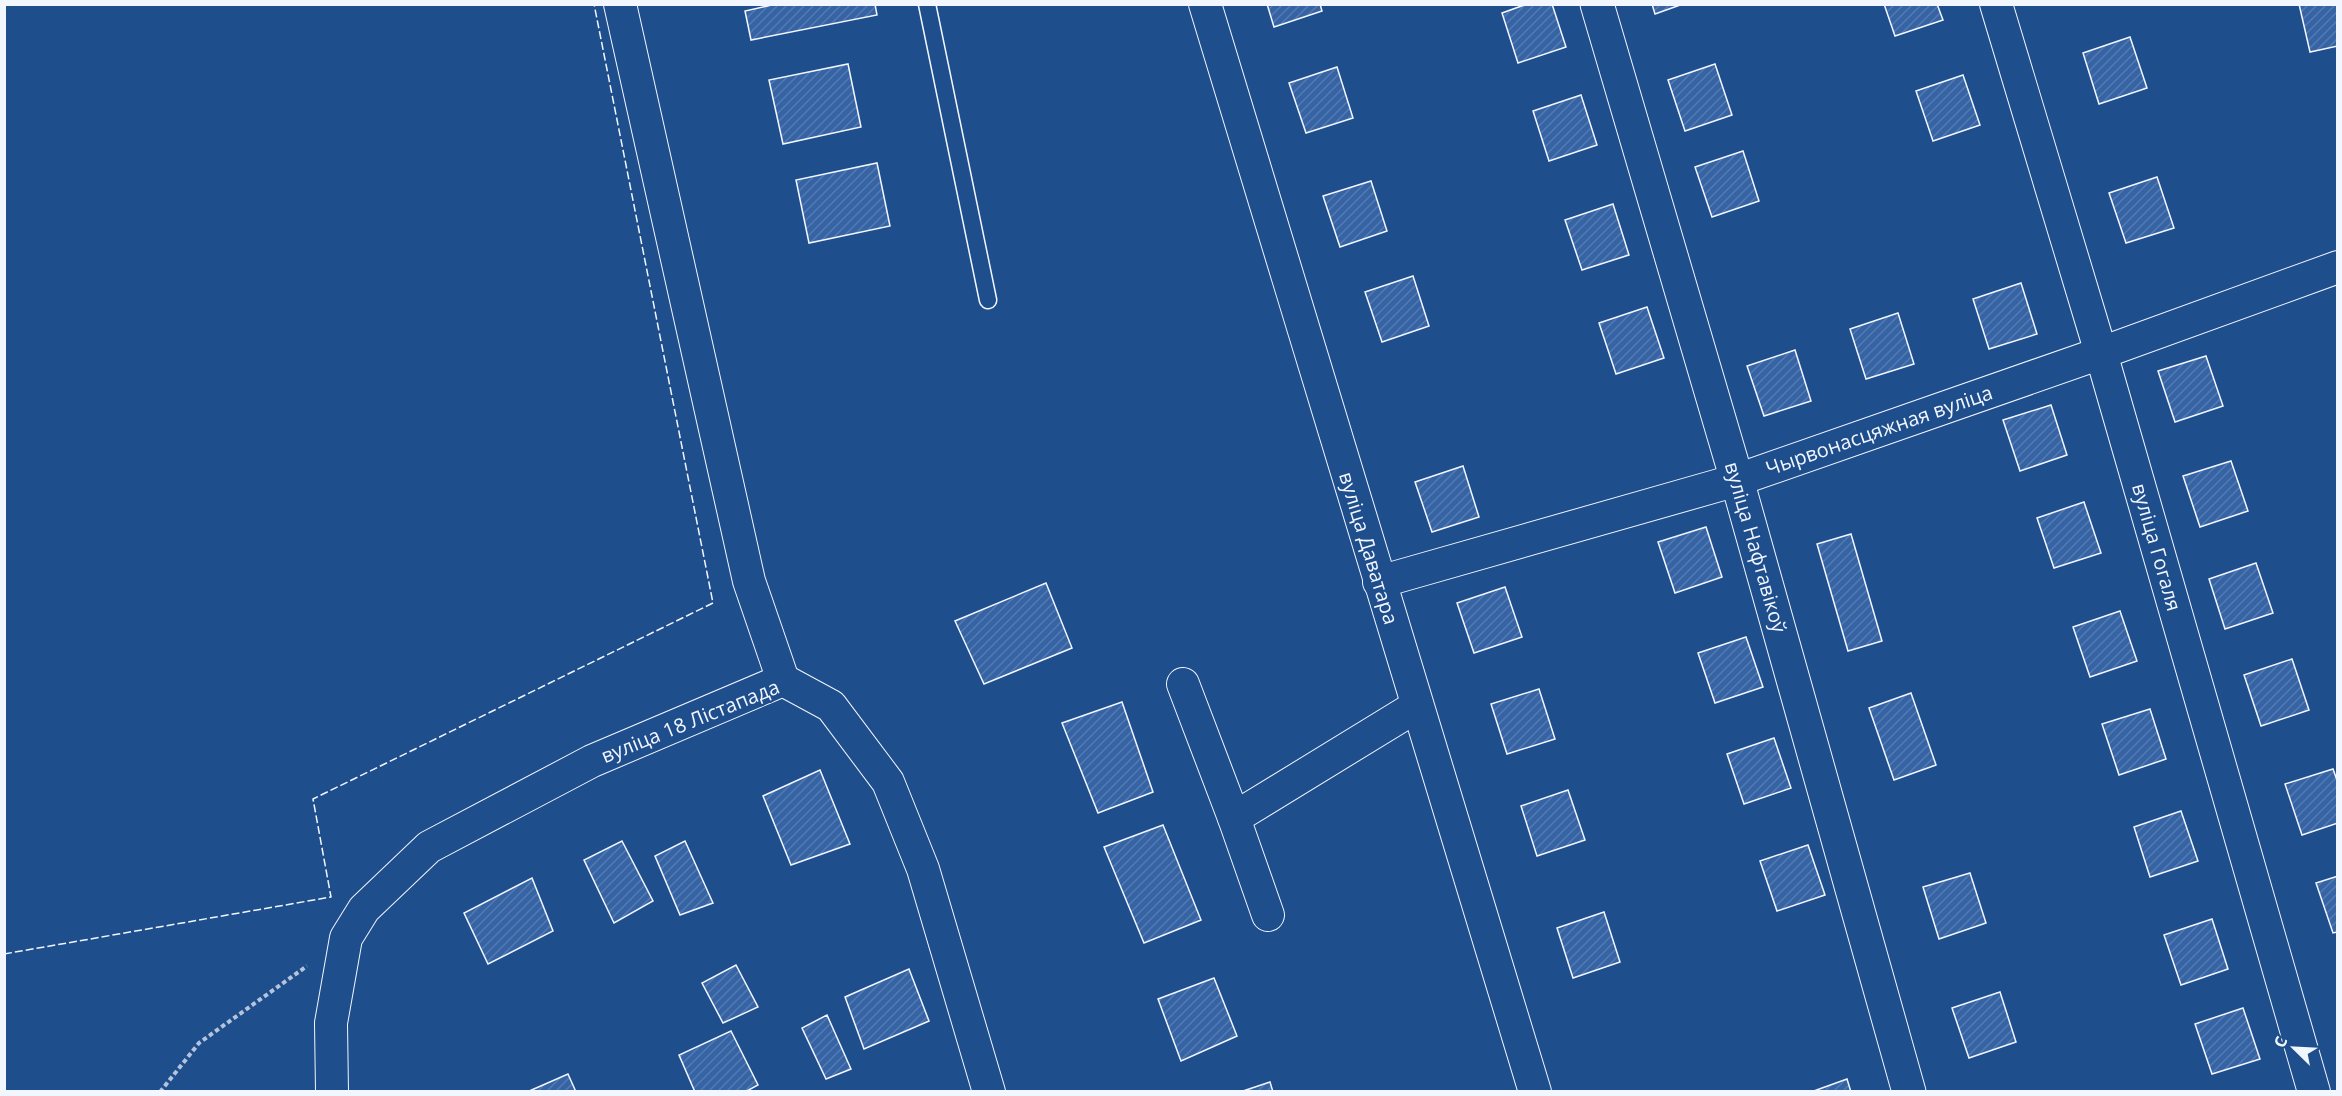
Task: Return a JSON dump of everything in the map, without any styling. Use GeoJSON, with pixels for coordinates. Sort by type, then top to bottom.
{"type":"FeatureCollection","features":[{"type":"Feature","properties":{"kind":"street"},"geometry":{"type":"LineString","coordinates":[[621,4],[749,581],[783,680]]}},
{"type":"Feature","properties":{"kind":"street","name":"вуліца Даватара"},"geometry":{"type":"LineString","coordinates":[[1205,4],[1535,1092]]}},
{"type":"Feature","properties":{"kind":"street","name":"вуліца Нафтавікоў"},"geometry":{"type":"LineString","coordinates":[[1597,4],[1737,480],[1909,1092]]}},
{"type":"Feature","properties":{"kind":"street","name":"вуліца Гогаля"},"geometry":{"type":"LineString","coordinates":[[1996,4],[2101,353],[2314,1092]]}},
{"type":"Feature","properties":{"kind":"street","name":"Чырвонасцяжная вуліца"},"geometry":{"type":"LineString","coordinates":[[1379,582],[1737,480],[2101,353],[2337,267]]}},
{"type":"Feature","properties":{"kind":"street","name":"вуліца 18 Лістапада"},"geometry":{"type":"LineString","coordinates":[[332,1092],[331,1023],[346,938],[364,909],[429,847],[592,761],[783,680],[831,706],[888,782],[923,869],[983,1090]]}},
{"type":"Feature","properties":{"kind":"street"},"geometry":{"type":"LineString","coordinates":[[1183,684],[1268,915]]}},
{"type":"Feature","properties":{"kind":"street"},"geometry":{"type":"LineString","coordinates":[[1234,818],[1417,706]]}},
{"type":"Feature","properties":{"kind":"lane"},"geometry":{"type":"LineString","coordinates":[[927,4],[988,300]]}},
{"type":"Feature","properties":{"kind":"path"},"geometry":{"type":"LineString","coordinates":[[160,1092],[199,1043],[346,938]]}},
{"type":"Feature","properties":{"kind":"building"},"geometry":{"type":"Polygon","coordinates":[[[776,4],[875,4],[877,15],[751,40],[745,11],[776,4]]]}},
{"type":"Feature","properties":{"kind":"building"},"geometry":{"type":"Polygon","coordinates":[[[1267,4],[1320,4],[1322,11],[1274,27],[1267,4]]]}},
{"type":"Feature","properties":{"kind":"building"},"geometry":{"type":"Polygon","coordinates":[[[1527,4],[1552,4],[1566,47],[1518,63],[1502,13],[1527,4]]]}},
{"type":"Feature","properties":{"kind":"building"},"geometry":{"type":"Polygon","coordinates":[[[1652,4],[1683,4],[1655,14],[1652,4]]]}},
{"type":"Feature","properties":{"kind":"building"},"geometry":{"type":"Polygon","coordinates":[[[1884,4],[1937,4],[1943,20],[1895,36],[1884,4]]]}},
{"type":"Feature","properties":{"kind":"building"},"geometry":{"type":"Polygon","coordinates":[[[2299,4],[2338,4],[2338,46],[2310,52],[2299,4]]]}},
{"type":"Feature","properties":{"kind":"building"},"geometry":{"type":"Polygon","coordinates":[[[2130,37],[2147,88],[2099,104],[2083,53],[2130,37]]]}},
{"type":"Feature","properties":{"kind":"building"},"geometry":{"type":"Polygon","coordinates":[[[848,64],[861,127],[783,144],[769,80],[848,64]]]}},
{"type":"Feature","properties":{"kind":"building"},"geometry":{"type":"Polygon","coordinates":[[[1715,64],[1732,115],[1685,131],[1668,80],[1715,64]]]}},
{"type":"Feature","properties":{"kind":"building"},"geometry":{"type":"Polygon","coordinates":[[[1337,67],[1353,118],[1306,133],[1289,83],[1337,67]]]}},
{"type":"Feature","properties":{"kind":"building"},"geometry":{"type":"Polygon","coordinates":[[[1963,75],[1980,125],[1933,141],[1916,91],[1963,75]]]}},
{"type":"Feature","properties":{"kind":"building"},"geometry":{"type":"Polygon","coordinates":[[[1581,95],[1597,145],[1549,161],[1533,111],[1581,95]]]}},
{"type":"Feature","properties":{"kind":"building"},"geometry":{"type":"Polygon","coordinates":[[[1743,151],[1759,201],[1712,217],[1695,167],[1743,151]]]}},
{"type":"Feature","properties":{"kind":"building"},"geometry":{"type":"Polygon","coordinates":[[[877,163],[890,226],[809,243],[796,180],[877,163]]]}},
{"type":"Feature","properties":{"kind":"building"},"geometry":{"type":"Polygon","coordinates":[[[2157,177],[2174,228],[2126,243],[2109,193],[2157,177]]]}},
{"type":"Feature","properties":{"kind":"building"},"geometry":{"type":"Polygon","coordinates":[[[1371,181],[1387,231],[1340,247],[1323,196],[1371,181]]]}},
{"type":"Feature","properties":{"kind":"building"},"geometry":{"type":"Polygon","coordinates":[[[1613,204],[1629,255],[1582,270],[1565,220],[1613,204]]]}},
{"type":"Feature","properties":{"kind":"building"},"geometry":{"type":"Polygon","coordinates":[[[1413,276],[1429,326],[1382,342],[1365,292],[1413,276]]]}},
{"type":"Feature","properties":{"kind":"building"},"geometry":{"type":"Polygon","coordinates":[[[2021,283],[2037,334],[1989,349],[1973,299],[2021,283]]]}},
{"type":"Feature","properties":{"kind":"building"},"geometry":{"type":"Polygon","coordinates":[[[1647,307],[1664,358],[1616,374],[1599,323],[1647,307]]]}},
{"type":"Feature","properties":{"kind":"building"},"geometry":{"type":"Polygon","coordinates":[[[1898,313],[1914,364],[1866,379],[1850,329],[1898,313]]]}},
{"type":"Feature","properties":{"kind":"building"},"geometry":{"type":"Polygon","coordinates":[[[1795,350],[1811,401],[1764,416],[1747,366],[1795,350]]]}},
{"type":"Feature","properties":{"kind":"building"},"geometry":{"type":"Polygon","coordinates":[[[2206,356],[2223,406],[2175,422],[2158,371],[2206,356]]]}},
{"type":"Feature","properties":{"kind":"building"},"geometry":{"type":"Polygon","coordinates":[[[2051,405],[2067,455],[2020,471],[2003,420],[2051,405]]]}},
{"type":"Feature","properties":{"kind":"building"},"geometry":{"type":"Polygon","coordinates":[[[2231,461],[2248,511],[2200,527],[2183,476],[2231,461]]]}},
{"type":"Feature","properties":{"kind":"building"},"geometry":{"type":"Polygon","coordinates":[[[1463,466],[1479,517],[1432,532],[1415,482],[1463,466]]]}},
{"type":"Feature","properties":{"kind":"building"},"geometry":{"type":"Polygon","coordinates":[[[2084,502],[2101,553],[2054,568],[2037,518],[2084,502]]]}},
{"type":"Feature","properties":{"kind":"building"},"geometry":{"type":"Polygon","coordinates":[[[1706,527],[1722,577],[1675,593],[1658,542],[1706,527]]]}},
{"type":"Feature","properties":{"kind":"building"},"geometry":{"type":"Polygon","coordinates":[[[1851,534],[1882,641],[1848,651],[1817,544],[1851,534]]]}},
{"type":"Feature","properties":{"kind":"building"},"geometry":{"type":"Polygon","coordinates":[[[2256,563],[2273,613],[2225,629],[2209,579],[2256,563]]]}},
{"type":"Feature","properties":{"kind":"building"},"geometry":{"type":"Polygon","coordinates":[[[1046,583],[1072,648],[984,684],[955,621],[1046,583]]]}},
{"type":"Feature","properties":{"kind":"building"},"geometry":{"type":"Polygon","coordinates":[[[1505,587],[1522,637],[1474,653],[1457,603],[1505,587]]]}},
{"type":"Feature","properties":{"kind":"building"},"geometry":{"type":"Polygon","coordinates":[[[2120,611],[2137,661],[2090,677],[2073,627],[2120,611]]]}},
{"type":"Feature","properties":{"kind":"building"},"geometry":{"type":"Polygon","coordinates":[[[1746,637],[1763,687],[1715,703],[1698,653],[1746,637]]]}},
{"type":"Feature","properties":{"kind":"building"},"geometry":{"type":"Polygon","coordinates":[[[2292,659],[2309,710],[2261,726],[2244,675],[2292,659]]]}},
{"type":"Feature","properties":{"kind":"building"},"geometry":{"type":"Polygon","coordinates":[[[1539,689],[1555,739],[1507,754],[1491,704],[1539,689]]]}},
{"type":"Feature","properties":{"kind":"building"},"geometry":{"type":"Polygon","coordinates":[[[1911,693],[1936,765],[1894,780],[1869,708],[1911,693]]]}},
{"type":"Feature","properties":{"kind":"building"},"geometry":{"type":"Polygon","coordinates":[[[1122,702],[1153,792],[1098,813],[1062,723],[1122,702]]]}},
{"type":"Feature","properties":{"kind":"building"},"geometry":{"type":"Polygon","coordinates":[[[2150,709],[2166,759],[2119,775],[2102,724],[2150,709]]]}},
{"type":"Feature","properties":{"kind":"building"},"geometry":{"type":"Polygon","coordinates":[[[1774,738],[1791,788],[1744,804],[1727,754],[1774,738]]]}},
{"type":"Feature","properties":{"kind":"building"},"geometry":{"type":"Polygon","coordinates":[[[2333,769],[2338,783],[2338,823],[2302,835],[2285,784],[2333,769]]]}},
{"type":"Feature","properties":{"kind":"building"},"geometry":{"type":"Polygon","coordinates":[[[820,770],[850,844],[791,865],[763,796],[820,770]]]}},
{"type":"Feature","properties":{"kind":"building"},"geometry":{"type":"Polygon","coordinates":[[[1568,790],[1585,840],[1537,856],[1521,806],[1568,790]]]}},
{"type":"Feature","properties":{"kind":"building"},"geometry":{"type":"Polygon","coordinates":[[[2181,811],[2198,861],[2150,877],[2134,827],[2181,811]]]}},
{"type":"Feature","properties":{"kind":"building"},"geometry":{"type":"Polygon","coordinates":[[[1163,825],[1201,920],[1144,943],[1104,847],[1163,825]]]}},
{"type":"Feature","properties":{"kind":"building"},"geometry":{"type":"Polygon","coordinates":[[[622,841],[653,901],[614,923],[584,860],[622,841]]]}},
{"type":"Feature","properties":{"kind":"building"},"geometry":{"type":"Polygon","coordinates":[[[685,841],[713,903],[680,915],[655,856],[685,841]]]}},
{"type":"Feature","properties":{"kind":"building"},"geometry":{"type":"Polygon","coordinates":[[[1808,845],[1825,895],[1777,911],[1760,861],[1808,845]]]}},
{"type":"Feature","properties":{"kind":"building"},"geometry":{"type":"Polygon","coordinates":[[[1970,873],[1986,923],[1939,939],[1923,887],[1970,873]]]}},
{"type":"Feature","properties":{"kind":"building"},"geometry":{"type":"Polygon","coordinates":[[[2338,876],[2338,932],[2333,933],[2316,883],[2338,876]]]}},
{"type":"Feature","properties":{"kind":"building"},"geometry":{"type":"Polygon","coordinates":[[[532,878],[553,931],[488,964],[464,913],[532,878]]]}},
{"type":"Feature","properties":{"kind":"building"},"geometry":{"type":"Polygon","coordinates":[[[1604,912],[1620,962],[1573,978],[1557,928],[1604,912]]]}},
{"type":"Feature","properties":{"kind":"building"},"geometry":{"type":"Polygon","coordinates":[[[2212,919],[2228,969],[2181,985],[2164,935],[2212,919]]]}},
{"type":"Feature","properties":{"kind":"building"},"geometry":{"type":"Polygon","coordinates":[[[736,965],[758,1007],[723,1023],[702,983],[736,965]]]}},
{"type":"Feature","properties":{"kind":"building"},"geometry":{"type":"Polygon","coordinates":[[[909,969],[929,1021],[864,1049],[845,997],[909,969]]]}},
{"type":"Feature","properties":{"kind":"building"},"geometry":{"type":"Polygon","coordinates":[[[1214,978],[1237,1036],[1181,1061],[1158,999],[1214,978]]]}},
{"type":"Feature","properties":{"kind":"building"},"geometry":{"type":"Polygon","coordinates":[[[2000,992],[2016,1042],[1969,1058],[1952,1008],[2000,992]]]}},
{"type":"Feature","properties":{"kind":"building"},"geometry":{"type":"Polygon","coordinates":[[[2243,1008],[2260,1059],[2212,1074],[2195,1024],[2243,1008]]]}},
{"type":"Feature","properties":{"kind":"building"},"geometry":{"type":"Polygon","coordinates":[[[827,1015],[851,1069],[826,1079],[802,1028],[827,1015]]]}},
{"type":"Feature","properties":{"kind":"building"},"geometry":{"type":"Polygon","coordinates":[[[731,1031],[758,1085],[745,1092],[695,1092],[679,1055],[731,1031]]]}},
{"type":"Feature","properties":{"kind":"building"},"geometry":{"type":"Polygon","coordinates":[[[568,1074],[576,1092],[527,1092],[568,1074]]]}},
{"type":"Feature","properties":{"kind":"building"},"geometry":{"type":"Polygon","coordinates":[[[1847,1079],[1851,1092],[1811,1092],[1847,1079]]]}},
{"type":"Feature","properties":{"kind":"building"},"geometry":{"type":"Polygon","coordinates":[[[1270,1082],[1273,1092],[1240,1092],[1270,1082]]]}},
{"type":"Feature","properties":{"kind":"fence"},"geometry":{"type":"LineString","coordinates":[[4,954],[331,897],[313,799],[713,603],[594,4]]}}]}
